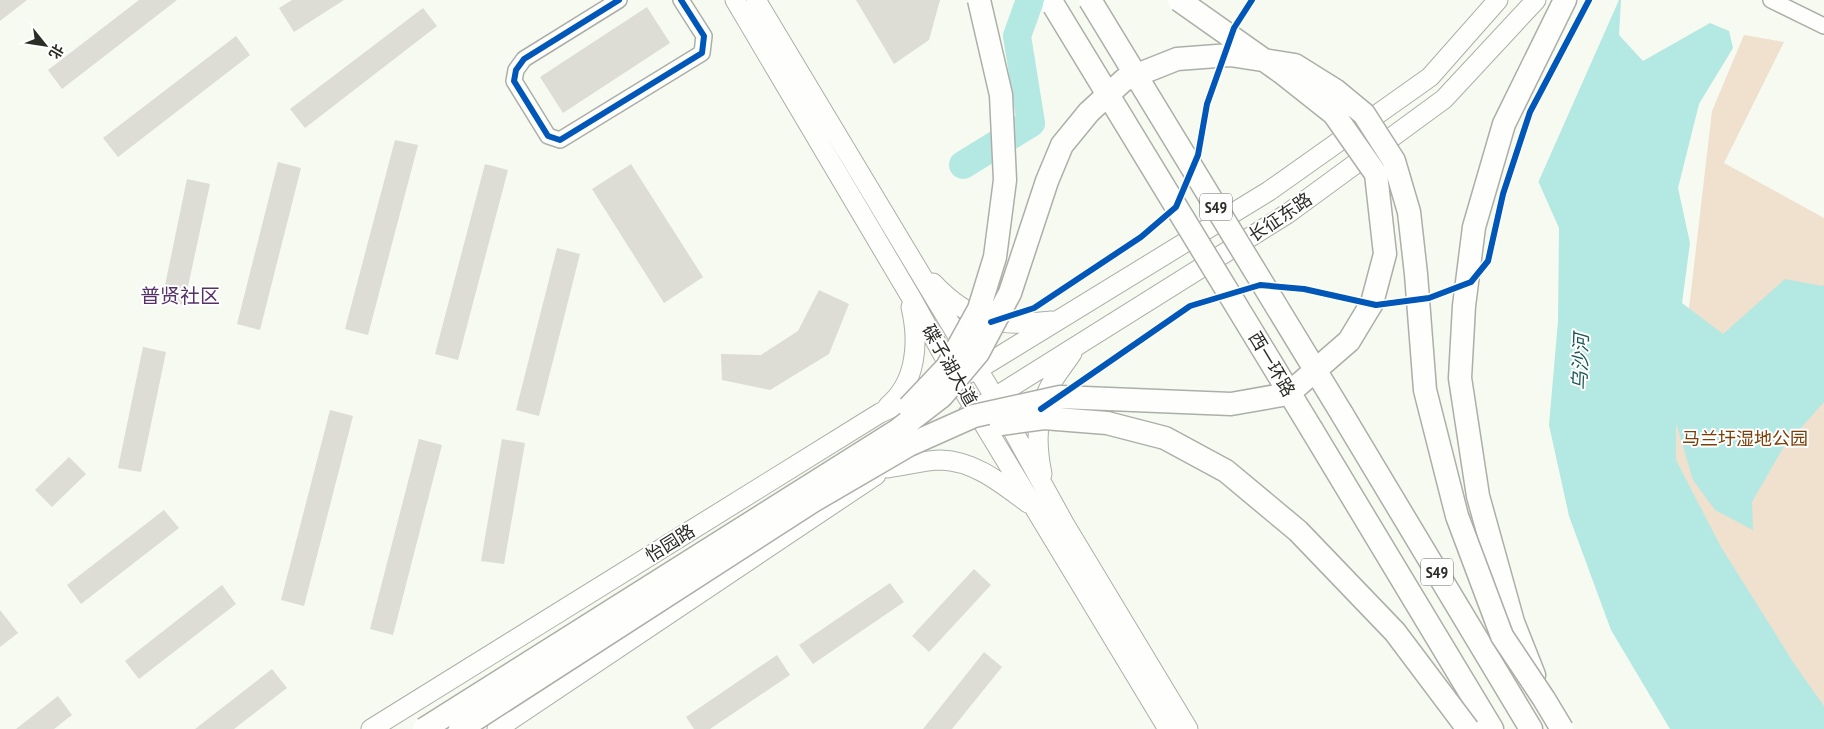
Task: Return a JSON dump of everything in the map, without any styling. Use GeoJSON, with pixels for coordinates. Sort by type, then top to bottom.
{"type":"FeatureCollection","features":[{"type":"Feature","properties":{"kind":"highway"},"geometry":{"type":"LineString","coordinates":[[820,478],[899,418],[946,367],[979,310],[996,257],[1005,180],[1000,95],[979,0]]}},
{"type":"Feature","properties":{"kind":"highway","name":"西一环路"},"geometry":{"type":"LineString","coordinates":[[1050,0],[1492,729]]}},
{"type":"Feature","properties":{"kind":"highway","name":"西一环路"},"geometry":{"type":"LineString","coordinates":[[1090,0],[1531,729]]}},
{"type":"Feature","properties":{"kind":"highway"},"geometry":{"type":"LineString","coordinates":[[460,729],[813,501],[909,445],[974,416],[1060,397],[1231,404],[1288,394],[1349,341],[1372,303],[1385,254],[1376,174],[1334,114],[1281,72],[1179,0]]}},
{"type":"Feature","properties":{"kind":"highway"},"geometry":{"type":"LineString","coordinates":[[1544,699],[1513,622],[1478,496],[1460,378],[1464,306],[1474,227],[1504,124],[1565,0]]}},
{"type":"Feature","properties":{"kind":"highway"},"geometry":{"type":"LineString","coordinates":[[424,729],[898,430],[942,396],[978,353],[1010,293],[1047,181],[1062,145],[1088,112],[1124,80],[1176,60],[1230,55],[1295,65],[1335,90],[1364,114],[1394,161],[1409,212],[1425,390],[1457,516],[1502,636],[1562,729]]}},
{"type":"Feature","properties":{"kind":"highway"},"geometry":{"type":"LineString","coordinates":[[813,501],[914,454],[978,427],[1044,418],[1107,423],[1165,438],[1226,471],[1298,531],[1395,632],[1468,729]]}},
{"type":"Feature","properties":{"kind":"main road","name":"碟子湖大道"},"geometry":{"type":"LineString","coordinates":[[735,0],[908,291],[956,378],[1168,729]]}},
{"type":"Feature","properties":{"kind":"main road","name":"碟子湖大道"},"geometry":{"type":"LineString","coordinates":[[756,0],[995,398],[1065,525],[1188,729]]}},
{"type":"Feature","properties":{"kind":"main road","name":"长征东路"},"geometry":{"type":"LineString","coordinates":[[977,370],[1269,191],[1430,77],[1498,0]]}},
{"type":"Feature","properties":{"kind":"main road","name":"长征东路"},"geometry":{"type":"LineString","coordinates":[[995,398],[1287,214],[1444,99],[1536,0]]}},
{"type":"Feature","properties":{"kind":"main road"},"geometry":{"type":"LineString","coordinates":[[912,261],[958,306],[991,322],[1026,324],[1058,320]]}},
{"type":"Feature","properties":{"kind":"main road"},"geometry":{"type":"LineString","coordinates":[[880,413],[893,402],[906,386],[913,363],[916,328],[908,291]]}},
{"type":"Feature","properties":{"kind":"main road"},"geometry":{"type":"LineString","coordinates":[[1044,488],[1038,458],[1038,427],[1041,409],[1050,386],[1076,347]]}},
{"type":"Feature","properties":{"kind":"main road","name":"怡园路"},"geometry":{"type":"LineString","coordinates":[[371,729],[880,413],[977,370]]}},
{"type":"Feature","properties":{"kind":"main road"},"geometry":{"type":"LineString","coordinates":[[497,729],[975,409],[995,398]]}},
{"type":"Feature","properties":{"kind":"main road"},"geometry":{"type":"LineString","coordinates":[[887,468],[942,460],[968,465],[990,475],[1034,507]]}},
{"type":"Feature","properties":{"kind":"street"},"geometry":{"type":"LineString","coordinates":[[617,1],[524,59],[516,70],[514,81],[548,136],[560,140],[702,53],[704,36],[681,0]]}},
{"type":"Feature","properties":{"kind":"street"},"geometry":{"type":"LineString","coordinates":[[1771,0],[1824,26]]}},
{"type":"Feature","properties":{"kind":"green space","name":"马兰圩湿地公园"},"geometry":{"type":"Polygon","coordinates":[[[1744,35],[1784,42],[1724,163],[1824,218],[1824,729],[1663,447],[1688,317],[1712,111],[1744,35]]]}},
{"type":"Feature","properties":{"kind":"water","name":"乌沙河"},"geometry":{"type":"Polygon","coordinates":[[[1433,0],[1621,0],[1619,35],[1643,61],[1710,23],[1729,31],[1733,48],[1699,104],[1678,188],[1690,243],[1682,303],[1723,334],[1785,279],[1824,285],[1824,402],[1783,448],[1752,502],[1753,530],[1715,510],[1693,480],[1676,423],[1676,460],[1721,547],[1795,665],[1824,706],[1824,729],[1670,729],[1611,630],[1569,516],[1549,425],[1558,321],[1559,228],[1535,174],[1433,0]]]}},
{"type":"Feature","properties":{"kind":"pier"},"geometry":{"type":"Polygon","coordinates":[[[1430,0],[1619,0],[1537,185],[1514,140],[1474,85],[1430,0]]]}},
{"type":"Feature","properties":{"kind":"building"},"geometry":{"type":"Polygon","coordinates":[[[0,0],[27,0],[0,21],[0,0]]]}},
{"type":"Feature","properties":{"kind":"building"},"geometry":{"type":"Polygon","coordinates":[[[139,0],[177,0],[62,89],[48,70],[139,0]]]}},
{"type":"Feature","properties":{"kind":"building"},"geometry":{"type":"Polygon","coordinates":[[[292,0],[344,0],[294,32],[279,8],[292,0]]]}},
{"type":"Feature","properties":{"kind":"building"},"geometry":{"type":"Polygon","coordinates":[[[856,0],[940,0],[929,40],[894,64],[856,0]]]}},
{"type":"Feature","properties":{"kind":"building"},"geometry":{"type":"Polygon","coordinates":[[[647,7],[670,43],[563,113],[540,77],[647,7]]]}},
{"type":"Feature","properties":{"kind":"building"},"geometry":{"type":"Polygon","coordinates":[[[423,8],[437,26],[305,128],[290,109],[423,8]]]}},
{"type":"Feature","properties":{"kind":"building"},"geometry":{"type":"Polygon","coordinates":[[[236,36],[250,55],[118,157],[103,138],[236,36]]]}},
{"type":"Feature","properties":{"kind":"building"},"geometry":{"type":"Polygon","coordinates":[[[395,140],[418,145],[368,335],[345,329],[395,140]]]}},
{"type":"Feature","properties":{"kind":"building"},"geometry":{"type":"Polygon","coordinates":[[[278,162],[301,168],[260,330],[237,324],[278,162]]]}},
{"type":"Feature","properties":{"kind":"building"},"geometry":{"type":"Polygon","coordinates":[[[485,164],[508,170],[458,360],[435,354],[485,164]]]}},
{"type":"Feature","properties":{"kind":"building"},"geometry":{"type":"Polygon","coordinates":[[[631,164],[703,277],[664,303],[592,189],[631,164]]]}},
{"type":"Feature","properties":{"kind":"building"},"geometry":{"type":"Polygon","coordinates":[[[187,179],[210,184],[184,305],[162,300],[187,179]]]}},
{"type":"Feature","properties":{"kind":"building"},"geometry":{"type":"Polygon","coordinates":[[[557,248],[580,254],[539,416],[516,410],[557,248]]]}},
{"type":"Feature","properties":{"kind":"building"},"geometry":{"type":"Polygon","coordinates":[[[819,290],[849,304],[829,354],[770,390],[722,380],[721,354],[761,355],[798,331],[819,290]]]}},
{"type":"Feature","properties":{"kind":"building"},"geometry":{"type":"Polygon","coordinates":[[[143,347],[166,352],[141,472],[118,468],[143,347]]]}},
{"type":"Feature","properties":{"kind":"building"},"geometry":{"type":"Polygon","coordinates":[[[330,410],[353,416],[304,606],[281,600],[330,410]]]}},
{"type":"Feature","properties":{"kind":"building"},"geometry":{"type":"Polygon","coordinates":[[[419,439],[442,445],[393,635],[370,629],[419,439]]]}},
{"type":"Feature","properties":{"kind":"building"},"geometry":{"type":"Polygon","coordinates":[[[502,439],[525,443],[504,564],[481,561],[502,439]]]}},
{"type":"Feature","properties":{"kind":"building"},"geometry":{"type":"Polygon","coordinates":[[[69,457],[86,474],[52,507],[35,490],[69,457]]]}},
{"type":"Feature","properties":{"kind":"building"},"geometry":{"type":"Polygon","coordinates":[[[164,510],[179,528],[81,604],[67,585],[164,510]]]}},
{"type":"Feature","properties":{"kind":"building"},"geometry":{"type":"Polygon","coordinates":[[[974,569],[991,585],[929,652],[912,636],[974,569]]]}},
{"type":"Feature","properties":{"kind":"building"},"geometry":{"type":"Polygon","coordinates":[[[890,583],[904,602],[813,664],[799,645],[890,583]]]}},
{"type":"Feature","properties":{"kind":"building"},"geometry":{"type":"Polygon","coordinates":[[[222,585],[236,604],[139,679],[125,661],[222,585]]]}},
{"type":"Feature","properties":{"kind":"building"},"geometry":{"type":"Polygon","coordinates":[[[0,610],[18,633],[0,647],[0,610]]]}},
{"type":"Feature","properties":{"kind":"building"},"geometry":{"type":"Polygon","coordinates":[[[984,652],[1002,667],[952,729],[923,729],[984,652]]]}},
{"type":"Feature","properties":{"kind":"building"},"geometry":{"type":"Polygon","coordinates":[[[777,655],[790,675],[710,729],[694,729],[686,717],[777,655]]]}},
{"type":"Feature","properties":{"kind":"building"},"geometry":{"type":"Polygon","coordinates":[[[272,669],[287,688],[234,729],[195,729],[272,669]]]}},
{"type":"Feature","properties":{"kind":"building"},"geometry":{"type":"Polygon","coordinates":[[[58,696],[72,715],[54,729],[16,729],[58,696]]]}},
{"type":"Feature","properties":{"kind":"waterway"},"geometry":{"type":"LineString","coordinates":[[963,165],[1031,123],[1017,36],[1030,0]]}},
{"type":"Feature","properties":{"kind":"cycle path"},"geometry":{"type":"LineString","coordinates":[[619,0],[524,59],[516,70],[514,81],[548,136],[560,140],[702,53],[704,36],[681,0]]}},
{"type":"Feature","properties":{"kind":"cycle path"},"geometry":{"type":"LineString","coordinates":[[991,322],[1034,308],[1141,237],[1176,207],[1198,155],[1207,104],[1234,28],[1252,0]]}},
{"type":"Feature","properties":{"kind":"cycle path"},"geometry":{"type":"LineString","coordinates":[[1041,409],[1190,306],[1260,285],[1304,289],[1376,305],[1429,298],[1471,282],[1488,261],[1503,194],[1530,112],[1589,0]]}},
{"type":"Feature","properties":{"kind":"district","name":"普贤社区"},"geometry":{"type":"Point","coordinates":[180,296]}}]}
